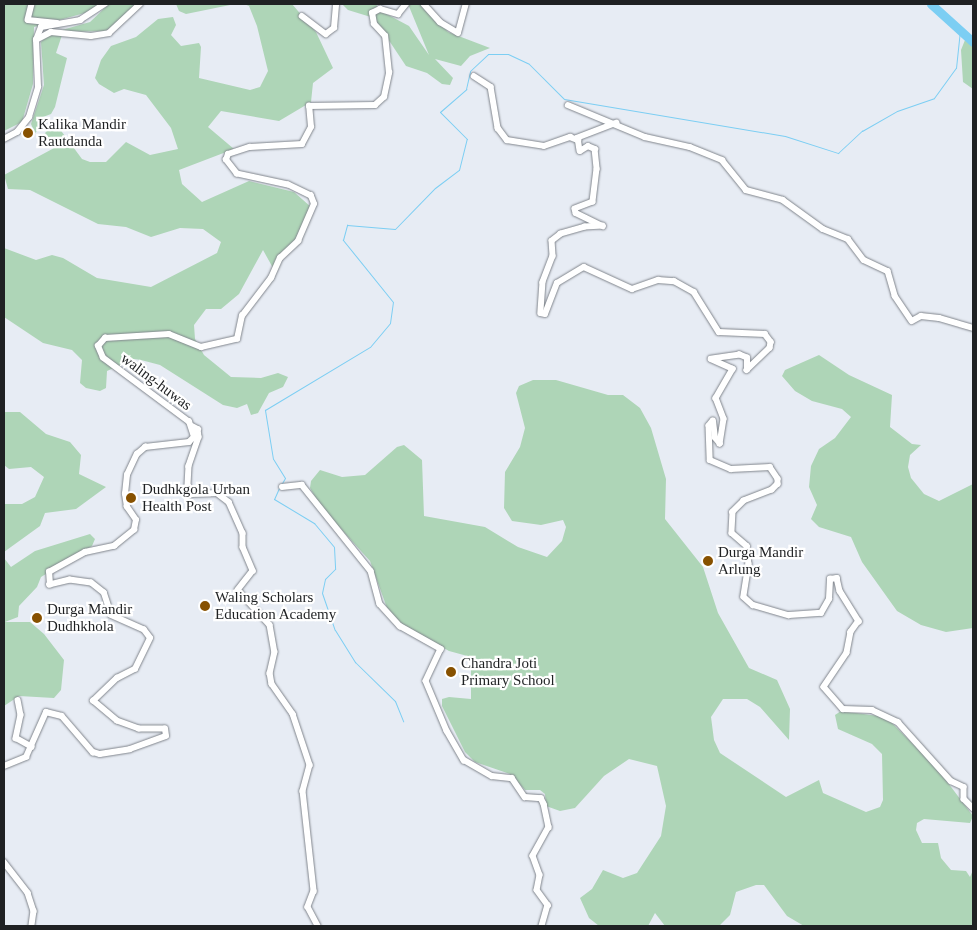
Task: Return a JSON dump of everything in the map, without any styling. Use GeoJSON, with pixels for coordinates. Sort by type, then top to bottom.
{"type":"FeatureCollection","features":[{"type":"Feature","properties":{"kind":"street"},"geometry":{"type":"LineString","coordinates":[[32,4],[28,20],[58,23]]}},
{"type":"Feature","properties":{"kind":"street"},"geometry":{"type":"LineString","coordinates":[[4,139],[17,132],[29,117],[38,87],[36,40],[41,27],[90,16],[105,4]]}},
{"type":"Feature","properties":{"kind":"street"},"geometry":{"type":"LineString","coordinates":[[36,40],[51,32],[91,36],[109,33],[140,4]]}},
{"type":"Feature","properties":{"kind":"street"},"geometry":{"type":"LineString","coordinates":[[302,16],[326,34],[334,28],[336,4]]}},
{"type":"Feature","properties":{"kind":"street","name":"waling-huwas"},"geometry":{"type":"LineString","coordinates":[[32,747],[37,725],[46,712],[62,716],[93,752],[100,754],[130,749],[166,736],[165,729],[158,727],[139,729],[117,721],[93,702],[111,682],[135,669],[150,638],[144,630],[111,615],[100,588],[77,579],[50,585],[49,572],[85,552],[114,546],[134,530],[136,520],[124,494],[134,458],[145,447],[189,442],[194,437],[191,425],[103,358],[98,346],[105,338],[169,334],[201,347],[237,338],[242,316],[271,278],[280,258],[298,241],[314,204],[311,196],[288,185],[237,174],[226,160],[228,154],[250,147],[302,144],[308,138],[311,127],[309,106],[374,105],[384,97],[389,73],[385,36],[374,24],[372,13],[380,9],[398,14],[406,4]]}},
{"type":"Feature","properties":{"kind":"street"},"geometry":{"type":"LineString","coordinates":[[424,4],[440,22],[458,33],[466,4]]}},
{"type":"Feature","properties":{"kind":"street"},"geometry":{"type":"LineString","coordinates":[[474,76],[491,87],[498,128],[507,140],[537,146],[570,137],[578,140],[617,123]]}},
{"type":"Feature","properties":{"kind":"street"},"geometry":{"type":"LineString","coordinates":[[568,104],[617,123],[645,137],[690,147],[722,160],[746,190],[783,200],[823,229],[848,239],[864,260],[888,271],[895,296],[912,321],[921,316],[939,318],[973,328]]}},
{"type":"Feature","properties":{"kind":"street"},"geometry":{"type":"LineString","coordinates":[[578,140],[580,151],[588,146],[595,149],[597,168],[593,202],[575,209],[576,213],[603,226],[585,227],[555,236],[543,282],[541,313],[545,314],[557,283],[584,267],[632,289],[658,280],[674,281],[694,292],[720,332],[756,331],[766,334],[771,342],[770,348],[747,370],[747,358],[740,355],[711,359],[732,369],[716,398],[724,419],[720,444],[715,438],[714,421],[709,426],[710,460],[731,469],[770,467],[778,479],[778,484],[772,490],[744,501],[733,512],[732,533],[747,546],[749,564],[744,597],[753,604],[789,615],[821,613],[829,599],[830,579],[837,578],[840,591],[858,621],[851,632],[847,653],[824,687],[843,709],[872,710],[898,722],[950,782],[964,787],[964,799],[973,808]]}},
{"type":"Feature","properties":{"kind":"street"},"geometry":{"type":"LineString","coordinates":[[191,425],[198,429],[199,437],[188,466],[188,486],[191,494],[217,492],[229,502],[243,533],[243,546],[253,572],[238,590],[270,625],[275,652],[270,667],[272,684],[293,714],[310,765],[303,791],[314,891],[308,907],[318,926]]}},
{"type":"Feature","properties":{"kind":"street"},"geometry":{"type":"LineString","coordinates":[[282,487],[302,485],[371,571],[377,598],[384,609],[400,626],[440,650],[426,681],[447,731],[464,760],[492,776],[512,778],[525,797],[540,798],[544,804],[549,827],[533,856],[540,876],[537,890],[548,905],[542,926]]}},
{"type":"Feature","properties":{"kind":"street"},"geometry":{"type":"LineString","coordinates":[[4,766],[26,757],[32,747],[16,738],[21,715],[18,700]]}},
{"type":"Feature","properties":{"kind":"street"},"geometry":{"type":"LineString","coordinates":[[4,862],[28,893],[34,911],[32,926]]}},
{"type":"Feature","properties":{"kind":"green space"},"geometry":{"type":"Polygon","coordinates":[[[4,4],[99,4],[92,11],[34,27],[33,84],[22,122],[4,131],[4,4]]]}},
{"type":"Feature","properties":{"kind":"green space"},"geometry":{"type":"Polygon","coordinates":[[[109,4],[138,4],[106,31],[63,32],[56,53],[67,58],[55,107],[51,114],[43,117],[42,126],[35,133],[31,124],[44,85],[41,42],[48,34],[90,22],[109,4]]]}},
{"type":"Feature","properties":{"kind":"green space"},"geometry":{"type":"Polygon","coordinates":[[[176,4],[235,4],[186,14],[179,11],[176,4]]]}},
{"type":"Feature","properties":{"kind":"green space"},"geometry":{"type":"Polygon","coordinates":[[[244,4],[292,4],[316,32],[333,68],[313,83],[311,102],[279,121],[221,111],[208,127],[234,149],[179,170],[182,184],[202,202],[249,181],[294,192],[311,207],[294,242],[275,260],[273,268],[263,250],[239,294],[221,309],[206,309],[194,325],[195,339],[204,355],[231,377],[261,378],[278,373],[288,377],[283,387],[269,393],[258,413],[251,415],[247,404],[237,408],[223,405],[160,365],[141,360],[134,359],[107,371],[106,388],[100,391],[86,388],[80,383],[82,360],[72,350],[43,343],[4,317],[4,248],[36,260],[52,255],[63,258],[97,278],[151,287],[217,253],[221,242],[203,229],[180,228],[151,237],[126,227],[98,224],[30,190],[8,189],[4,175],[56,147],[45,133],[52,126],[59,128],[82,159],[90,162],[106,162],[126,142],[150,155],[178,149],[171,128],[146,95],[124,89],[114,93],[99,84],[95,78],[101,60],[111,46],[136,37],[158,19],[173,17],[176,25],[171,35],[181,46],[199,43],[201,47],[199,78],[250,90],[260,87],[268,71],[257,26],[249,6],[244,4]]]}},
{"type":"Feature","properties":{"kind":"green space"},"geometry":{"type":"Polygon","coordinates":[[[342,4],[376,4],[379,10],[409,26],[429,55],[408,4],[423,4],[448,32],[490,48],[470,56],[461,66],[435,59],[453,78],[450,85],[442,84],[427,73],[406,66],[374,18],[348,10],[342,4]]]}},
{"type":"Feature","properties":{"kind":"green space"},"geometry":{"type":"Polygon","coordinates":[[[965,40],[973,46],[973,89],[963,82],[961,50],[965,40]]]}},
{"type":"Feature","properties":{"kind":"green space"},"geometry":{"type":"Polygon","coordinates":[[[819,355],[849,375],[892,395],[890,427],[912,444],[921,445],[910,455],[908,467],[911,478],[924,494],[939,501],[973,484],[973,628],[946,632],[921,625],[897,611],[862,562],[851,537],[819,527],[811,519],[817,505],[809,487],[811,466],[819,449],[835,438],[851,417],[842,409],[812,401],[795,391],[782,376],[785,370],[819,355]]]}},
{"type":"Feature","properties":{"kind":"green space"},"geometry":{"type":"Polygon","coordinates":[[[533,380],[556,380],[608,395],[623,395],[640,408],[651,428],[666,479],[665,519],[703,567],[718,613],[749,668],[777,680],[790,709],[789,740],[760,707],[747,699],[723,699],[711,717],[714,740],[720,753],[786,797],[819,780],[823,793],[866,812],[880,807],[883,800],[882,754],[872,744],[838,729],[835,715],[841,711],[886,717],[936,767],[973,816],[970,823],[924,819],[917,823],[916,830],[922,843],[938,843],[941,858],[951,870],[966,871],[970,877],[973,870],[973,926],[804,926],[787,916],[764,885],[756,885],[736,892],[730,915],[719,926],[665,926],[655,913],[648,926],[599,926],[589,918],[580,898],[592,889],[603,870],[623,878],[637,873],[661,836],[666,806],[657,766],[629,759],[604,776],[575,808],[560,811],[546,806],[545,794],[540,790],[525,790],[510,774],[475,762],[465,752],[442,706],[442,699],[449,697],[471,699],[471,657],[449,651],[402,625],[387,608],[370,561],[321,507],[310,488],[311,481],[320,470],[342,477],[365,475],[397,447],[404,445],[422,460],[424,516],[485,527],[518,547],[547,557],[562,541],[566,527],[563,520],[541,525],[512,521],[504,508],[505,472],[520,447],[525,428],[516,393],[519,386],[533,380]]]}},
{"type":"Feature","properties":{"kind":"green space"},"geometry":{"type":"Polygon","coordinates":[[[4,412],[20,412],[46,434],[70,442],[81,455],[79,474],[106,487],[76,509],[45,513],[40,526],[4,552],[4,504],[22,504],[35,497],[44,477],[31,467],[9,469],[4,465],[4,412]]]}},
{"type":"Feature","properties":{"kind":"green space"},"geometry":{"type":"Polygon","coordinates":[[[90,534],[95,539],[92,546],[41,577],[37,587],[19,606],[18,617],[5,622],[30,622],[44,634],[64,660],[61,690],[54,698],[19,696],[4,706],[4,558],[11,567],[35,551],[90,534]]]}},
{"type":"Feature","properties":{"kind":"waterway"},"geometry":{"type":"LineString","coordinates":[[931,4],[973,42]]}},
{"type":"Feature","properties":{"kind":"waterway"},"geometry":{"type":"LineString","coordinates":[[281,485],[285,478],[273,459],[265,410],[370,347],[390,323],[393,302],[343,240],[347,225],[395,229],[435,188],[459,170],[467,139],[440,112],[466,89],[470,71],[488,54],[508,54],[529,64],[564,99],[785,136],[838,153],[862,131],[897,111],[934,98],[956,68],[960,32]]}},
{"type":"Feature","properties":{"kind":"waterway"},"geometry":{"type":"LineString","coordinates":[[279,488],[274,499],[314,523],[334,547],[335,569],[325,579],[322,593],[335,630],[355,662],[395,701],[403,721]]}},
{"type":"Feature","properties":{"kind":"place","name":"Kalika Mandir Rautdanda"},"geometry":{"type":"Point","coordinates":[28,133]}},
{"type":"Feature","properties":{"kind":"place","name":"Dudhkgola Urban Health Post"},"geometry":{"type":"Point","coordinates":[131,498]}},
{"type":"Feature","properties":{"kind":"place","name":"Durga Mandir Arlung"},"geometry":{"type":"Point","coordinates":[708,561]}},
{"type":"Feature","properties":{"kind":"place","name":"Waling Scholars Education Academy"},"geometry":{"type":"Point","coordinates":[205,606]}},
{"type":"Feature","properties":{"kind":"place","name":"Durga Mandir Dudhkhola"},"geometry":{"type":"Point","coordinates":[37,618]}},
{"type":"Feature","properties":{"kind":"place","name":"Chandra Joti Primary School"},"geometry":{"type":"Point","coordinates":[451,672]}}]}
